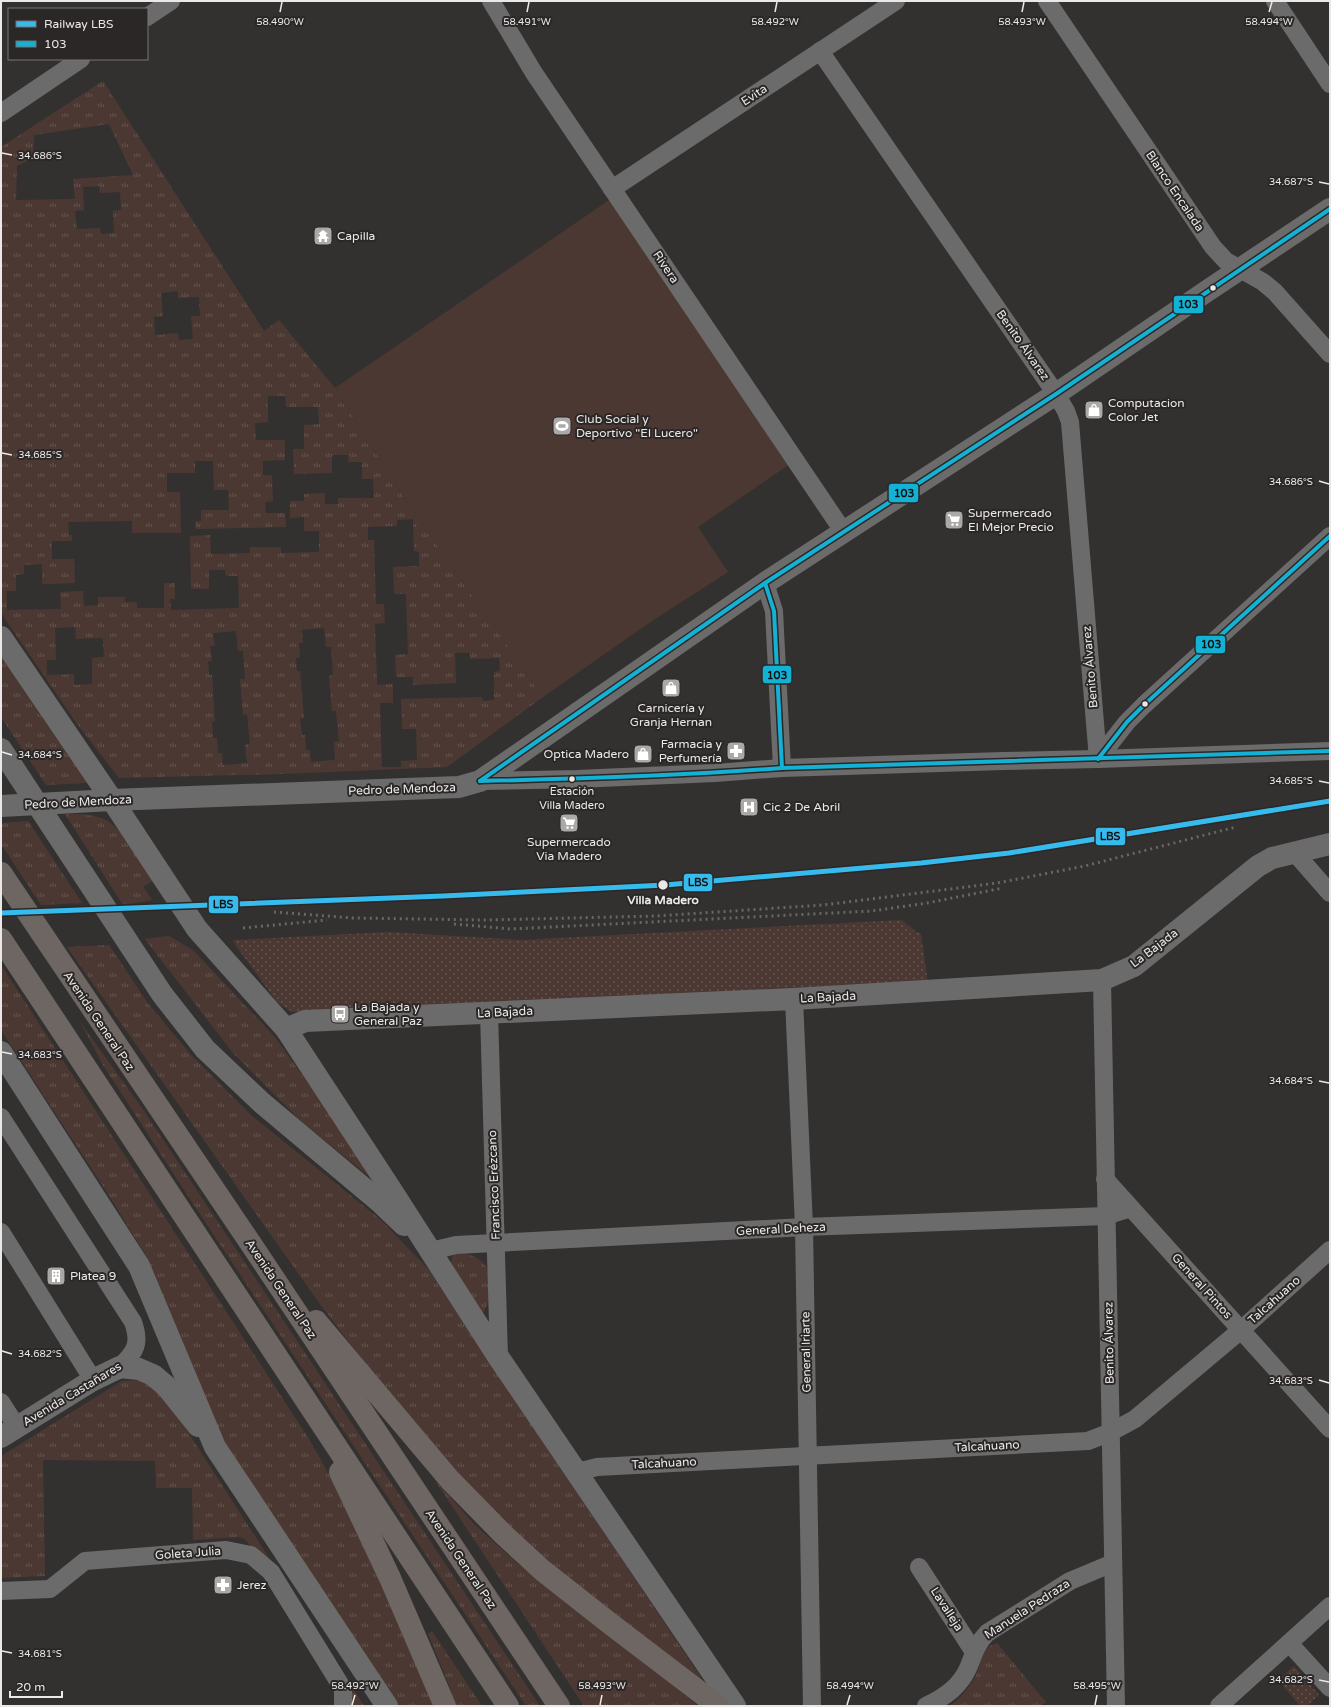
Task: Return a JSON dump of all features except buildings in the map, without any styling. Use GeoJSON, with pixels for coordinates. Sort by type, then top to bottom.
{"type":"FeatureCollection","features":[{"type":"Feature","properties":{"kind":"highway","name":"Avenida General Paz"},"geometry":{"type":"LineString","coordinates":[[1,874],[253,1247],[559,1706]]}},
{"type":"Feature","properties":{"kind":"highway"},"geometry":{"type":"LineString","coordinates":[[1,939],[508,1706]]}},
{"type":"Feature","properties":{"kind":"highway"},"geometry":{"type":"LineString","coordinates":[[253,1247],[389,1405],[450,1480],[504,1535],[542,1570],[718,1706]]}},
{"type":"Feature","properties":{"kind":"highway"},"geometry":{"type":"LineString","coordinates":[[307,1403],[390,1578],[445,1706]]}},
{"type":"Feature","properties":{"kind":"street"},"geometry":{"type":"LineString","coordinates":[[148,16],[171,1]]}},
{"type":"Feature","properties":{"kind":"street","name":"Rivera"},"geometry":{"type":"LineString","coordinates":[[491,1],[534,73],[844,531]]}},
{"type":"Feature","properties":{"kind":"street","name":"Evita"},"geometry":{"type":"LineString","coordinates":[[612,189],[896,1]]}},
{"type":"Feature","properties":{"kind":"street","name":"Blanco Encalada"},"geometry":{"type":"LineString","coordinates":[[1047,1],[1213,247],[1226,261],[1263,282],[1275,292],[1330,354]]}},
{"type":"Feature","properties":{"kind":"street"},"geometry":{"type":"LineString","coordinates":[[1275,1],[1330,84]]}},
{"type":"Feature","properties":{"kind":"street","name":"Benito Álvarez"},"geometry":{"type":"LineString","coordinates":[[820,51],[1056,394],[1066,411],[1070,422],[1098,759]]}},
{"type":"Feature","properties":{"kind":"street"},"geometry":{"type":"LineString","coordinates":[[1,113],[80,60]]}},
{"type":"Feature","properties":{"kind":"street"},"geometry":{"type":"LineString","coordinates":[[480,781],[765,584],[1056,394],[1330,209]]}},
{"type":"Feature","properties":{"kind":"street"},"geometry":{"type":"LineString","coordinates":[[1098,759],[1127,722],[1144,705],[1330,536]]}},
{"type":"Feature","properties":{"kind":"street"},"geometry":{"type":"LineString","coordinates":[[765,584],[774,611],[782,768]]}},
{"type":"Feature","properties":{"kind":"street"},"geometry":{"type":"LineString","coordinates":[[1,637],[112,800],[196,929],[286,1029],[499,1358],[578,1472],[735,1706]]}},
{"type":"Feature","properties":{"kind":"street"},"geometry":{"type":"LineString","coordinates":[[1,749],[162,994],[206,1049],[262,1103],[380,1202],[429,1248]]}},
{"type":"Feature","properties":{"kind":"street","name":"Pedro de Mendoza"},"geometry":{"type":"LineString","coordinates":[[1,806],[112,800],[459,787],[480,781],[577,779],[715,773],[782,768],[1330,751]]}},
{"type":"Feature","properties":{"kind":"street","name":"La Bajada"},"geometry":{"type":"LineString","coordinates":[[286,1029],[305,1021],[794,999],[1102,980],[1134,966],[1258,866],[1272,858],[1330,844]]}},
{"type":"Feature","properties":{"kind":"street"},"geometry":{"type":"LineString","coordinates":[[1295,853],[1330,893]]}},
{"type":"Feature","properties":{"kind":"street","name":"Benito Álvarez"},"geometry":{"type":"LineString","coordinates":[[1102,980],[1116,1706]]}},
{"type":"Feature","properties":{"kind":"street","name":"General Iriarte"},"geometry":{"type":"LineString","coordinates":[[794,999],[804,1228],[812,1706]]}},
{"type":"Feature","properties":{"kind":"street","name":"Francisco Erézcano"},"geometry":{"type":"LineString","coordinates":[[489,1012],[499,1358]]}},
{"type":"Feature","properties":{"kind":"street"},"geometry":{"type":"LineString","coordinates":[[1,1052],[139,1266],[215,1448]]}},
{"type":"Feature","properties":{"kind":"street","name":"Avenida Castañares"},"geometry":{"type":"LineString","coordinates":[[1,1117],[133,1322],[136,1331],[136,1343],[133,1353],[120,1367],[94,1380],[9,1432]]}},
{"type":"Feature","properties":{"kind":"street","name":"General Pintos"},"geometry":{"type":"LineString","coordinates":[[1106,1179],[1330,1429]]}},
{"type":"Feature","properties":{"kind":"street","name":"General Deheza"},"geometry":{"type":"LineString","coordinates":[[429,1248],[456,1245],[804,1228],[1106,1216],[1131,1208]]}},
{"type":"Feature","properties":{"kind":"street"},"geometry":{"type":"LineString","coordinates":[[1,1232],[94,1380]]}},
{"type":"Feature","properties":{"kind":"street","name":"Talcahuano"},"geometry":{"type":"LineString","coordinates":[[578,1472],[597,1467],[1088,1441],[1111,1432],[1135,1419],[1241,1330],[1330,1250]]}},
{"type":"Feature","properties":{"kind":"street"},"geometry":{"type":"LineString","coordinates":[[120,1367],[139,1369],[153,1375],[166,1386],[215,1448],[387,1706]]}},
{"type":"Feature","properties":{"kind":"street"},"geometry":{"type":"LineString","coordinates":[[1,1402],[9,1432]]}},
{"type":"Feature","properties":{"kind":"street","name":"Goleta Julia"},"geometry":{"type":"LineString","coordinates":[[1,1591],[50,1589],[85,1561],[226,1550],[251,1555],[271,1572],[343,1689],[343,1706]]}},
{"type":"Feature","properties":{"kind":"street","name":"Manuela Pedraza"},"geometry":{"type":"LineString","coordinates":[[926,1706],[942,1698],[957,1686],[969,1668],[978,1642],[987,1633],[1070,1581],[1113,1564]]}},
{"type":"Feature","properties":{"kind":"street","name":"Lavalleja"},"geometry":{"type":"LineString","coordinates":[[919,1567],[974,1652]]}},
{"type":"Feature","properties":{"kind":"street"},"geometry":{"type":"LineString","coordinates":[[1219,1706],[1330,1606]]}},
{"type":"Feature","properties":{"kind":"street"},"geometry":{"type":"LineString","coordinates":[[1289,1643],[1330,1688]]}},
{"type":"Feature","properties":{"kind":"green space"},"geometry":{"type":"Polygon","coordinates":[[[103,81],[264,331],[279,320],[335,388],[403,496],[543,697],[447,767],[281,774],[119,778],[75,721],[1,613],[1,147],[103,81]],[[109,124],[34,135],[33,158],[17,166],[16,200],[75,199],[73,179],[133,175],[109,124]],[[99,186],[83,187],[84,210],[75,211],[77,229],[100,228],[101,234],[114,233],[113,211],[121,210],[120,192],[100,193],[99,186]],[[178,291],[161,293],[163,316],[154,317],[155,335],[178,333],[179,340],[193,339],[191,316],[200,316],[199,297],[178,298],[178,291]],[[268,396],[268,422],[255,423],[256,440],[285,440],[285,460],[263,461],[263,475],[272,475],[273,501],[265,502],[266,513],[285,513],[286,527],[196,529],[195,521],[201,521],[201,510],[229,510],[228,490],[214,490],[213,461],[195,461],[195,473],[167,473],[167,492],[180,492],[181,533],[132,533],[132,521],[68,522],[69,535],[72,535],[72,541],[52,541],[52,559],[74,559],[75,583],[42,584],[42,564],[24,565],[24,574],[16,575],[16,591],[7,591],[7,610],[61,609],[60,592],[83,591],[84,606],[98,605],[98,597],[125,597],[125,602],[137,602],[137,608],[164,608],[164,583],[175,583],[175,599],[170,599],[171,610],[239,608],[238,576],[226,576],[225,570],[209,570],[209,589],[191,589],[190,536],[210,535],[211,554],[250,553],[250,547],[281,547],[281,553],[319,552],[319,531],[304,531],[304,517],[290,518],[290,501],[304,501],[304,494],[325,493],[325,504],[338,504],[338,498],[374,498],[373,479],[362,479],[362,462],[348,462],[348,455],[332,455],[332,473],[294,474],[293,449],[304,449],[304,425],[319,424],[318,407],[286,407],[285,396],[268,396]],[[413,519],[397,520],[397,526],[368,527],[368,540],[374,540],[376,604],[384,604],[385,623],[375,624],[377,685],[393,684],[393,703],[380,703],[382,767],[401,767],[401,761],[417,760],[416,729],[402,729],[401,699],[482,697],[483,701],[494,700],[494,672],[500,671],[499,658],[470,659],[470,653],[455,653],[456,683],[413,685],[413,677],[396,677],[395,655],[408,654],[406,594],[394,594],[393,567],[419,566],[419,552],[414,551],[413,519]],[[75,627],[55,628],[56,660],[47,660],[47,675],[74,674],[74,685],[92,684],[92,658],[104,657],[103,638],[76,639],[75,627]],[[324,628],[302,630],[303,643],[299,643],[300,657],[296,658],[297,671],[300,671],[304,718],[300,719],[302,735],[305,735],[306,750],[310,750],[311,762],[335,760],[334,742],[339,741],[336,711],[332,711],[329,676],[333,675],[331,647],[326,647],[324,628]],[[236,631],[213,633],[215,646],[210,646],[212,661],[208,661],[209,675],[212,675],[215,721],[212,722],[213,738],[217,738],[218,753],[222,753],[223,765],[247,763],[245,745],[250,744],[247,714],[243,715],[240,679],[245,679],[243,651],[238,651],[236,631]]]}},
{"type":"Feature","properties":{"kind":"green space","name":"Club Social y Deportivo \"El Lucero\""},"geometry":{"type":"Polygon","coordinates":[[[612,198],[790,464],[698,527],[728,572],[649,623],[543,697],[403,496],[335,388],[612,198]]]}},
{"type":"Feature","properties":{"kind":"green space"},"geometry":{"type":"Polygon","coordinates":[[[1,657],[87,783],[46,785],[1,717],[1,657]]]}},
{"type":"Feature","properties":{"kind":"green space"},"geometry":{"type":"Polygon","coordinates":[[[65,814],[84,814],[102,818],[117,829],[124,837],[153,881],[143,886],[152,900],[123,905],[65,814]]]}},
{"type":"Feature","properties":{"kind":"green space"},"geometry":{"type":"Polygon","coordinates":[[[28,821],[82,903],[41,905],[1,844],[1,823],[28,821]]]}},
{"type":"Feature","properties":{"kind":"green space"},"geometry":{"type":"Polygon","coordinates":[[[902,920],[921,934],[928,983],[292,1012],[277,1002],[233,940],[388,932],[521,940],[902,920]]]}},
{"type":"Feature","properties":{"kind":"green space"},"geometry":{"type":"Polygon","coordinates":[[[169,936],[193,950],[274,1036],[385,1189],[303,1123],[233,1053],[145,939],[169,936]]]}},
{"type":"Feature","properties":{"kind":"green space"},"geometry":{"type":"Polygon","coordinates":[[[109,945],[147,1002],[191,1055],[252,1116],[381,1220],[428,1269],[706,1685],[531,1552],[418,1433],[317,1300],[67,947],[109,945]]]}},
{"type":"Feature","properties":{"kind":"green space"},"geometry":{"type":"Polygon","coordinates":[[[1,965],[309,1439],[370,1547],[438,1706],[394,1706],[223,1443],[145,1254],[110,1197],[1,1030],[1,965]]]}},
{"type":"Feature","properties":{"kind":"green space"},"geometry":{"type":"Polygon","coordinates":[[[80,1022],[142,1108],[540,1706],[526,1706],[188,1196],[103,1065],[80,1022]]]}},
{"type":"Feature","properties":{"kind":"green space"},"geometry":{"type":"Polygon","coordinates":[[[454,1253],[467,1254],[476,1258],[484,1264],[488,1271],[491,1280],[491,1290],[489,1301],[484,1312],[479,1313],[451,1266],[454,1253]]]}},
{"type":"Feature","properties":{"kind":"green space"},"geometry":{"type":"Polygon","coordinates":[[[148,1380],[159,1387],[364,1706],[349,1706],[245,1539],[240,1537],[193,1540],[192,1488],[156,1488],[155,1461],[43,1460],[45,1576],[1,1578],[1,1456],[122,1381],[148,1380]]]}},
{"type":"Feature","properties":{"kind":"green space"},"geometry":{"type":"Polygon","coordinates":[[[434,1479],[473,1523],[517,1563],[569,1605],[623,1644],[698,1706],[584,1706],[434,1479]]]}},
{"type":"Feature","properties":{"kind":"green space"},"geometry":{"type":"Polygon","coordinates":[[[432,1631],[482,1706],[456,1706],[448,1682],[428,1634],[432,1631]]]}},
{"type":"Feature","properties":{"kind":"green space"},"geometry":{"type":"Polygon","coordinates":[[[997,1643],[1046,1702],[1040,1706],[950,1706],[965,1692],[974,1679],[983,1652],[990,1646],[997,1643]]]}},
{"type":"Feature","properties":{"kind":"green space"},"geometry":{"type":"Polygon","coordinates":[[[1294,1666],[1319,1695],[1307,1706],[1300,1706],[1278,1680],[1294,1666]]]}},
{"type":"Feature","properties":{"kind":"railway"},"geometry":{"type":"LineString","coordinates":[[274,912],[353,918],[486,920],[656,916],[823,905],[997,883],[1085,866],[1236,827]]}},
{"type":"Feature","properties":{"kind":"railway"},"geometry":{"type":"LineString","coordinates":[[454,924],[511,929],[872,911],[927,903],[1003,888]]}},
{"type":"Feature","properties":{"kind":"railway"},"geometry":{"type":"LineString","coordinates":[[243,928],[327,920]]}},
{"type":"Feature","properties":{"kind":"rail line","name":"LBS"},"geometry":{"type":"LineString","coordinates":[[1,913],[443,896],[665,885],[921,863],[1009,853],[1330,801]]}},
{"type":"Feature","properties":{"kind":"transit line","name":"103"},"geometry":{"type":"LineString","coordinates":[[480,781],[765,583],[1056,394],[1330,209]]}},
{"type":"Feature","properties":{"kind":"transit line","name":"103"},"geometry":{"type":"LineString","coordinates":[[1098,759],[1127,722],[1144,705],[1330,536]]}},
{"type":"Feature","properties":{"kind":"transit line","name":"103"},"geometry":{"type":"LineString","coordinates":[[765,583],[774,611],[782,768]]}},
{"type":"Feature","properties":{"kind":"transit line","name":"103"},"geometry":{"type":"LineString","coordinates":[[480,781],[631,777],[782,768],[1330,751]]}},
{"type":"Feature","properties":{"kind":"place","name":"Capilla"},"geometry":{"type":"Point","coordinates":[323,236]}},
{"type":"Feature","properties":{"kind":"place","name":"Computacion Color Jet"},"geometry":{"type":"Point","coordinates":[1094,410]}},
{"type":"Feature","properties":{"kind":"place","name":"Club Social y Deportivo \"El Lucero\""},"geometry":{"type":"Point","coordinates":[562,426]}},
{"type":"Feature","properties":{"kind":"place","name":"Supermercado El Mejor Precio"},"geometry":{"type":"Point","coordinates":[954,520]}},
{"type":"Feature","properties":{"kind":"place","name":"Carnicería y Granja Hernan"},"geometry":{"type":"Point","coordinates":[671,688]}},
{"type":"Feature","properties":{"kind":"place","name":"Farmacia y Perfumería"},"geometry":{"type":"Point","coordinates":[736,751]}},
{"type":"Feature","properties":{"kind":"place","name":"Optica Madero"},"geometry":{"type":"Point","coordinates":[643,754]}},
{"type":"Feature","properties":{"kind":"place","name":"Estación Villa Madero"},"geometry":{"type":"Point","coordinates":[572,779]}},
{"type":"Feature","properties":{"kind":"place","name":"Cic 2 De Abril"},"geometry":{"type":"Point","coordinates":[749,807]}},
{"type":"Feature","properties":{"kind":"place","name":"Supermercado Via Madero"},"geometry":{"type":"Point","coordinates":[569,823]}},
{"type":"Feature","properties":{"kind":"place","name":"Villa Madero"},"geometry":{"type":"Point","coordinates":[663,885]}},
{"type":"Feature","properties":{"kind":"place","name":"La Bajada y General Paz"},"geometry":{"type":"Point","coordinates":[340,1014]}},
{"type":"Feature","properties":{"kind":"place","name":"Platea 9"},"geometry":{"type":"Point","coordinates":[56,1276]}},
{"type":"Feature","properties":{"kind":"place","name":"Jerez"},"geometry":{"type":"Point","coordinates":[223,1585]}}]}
